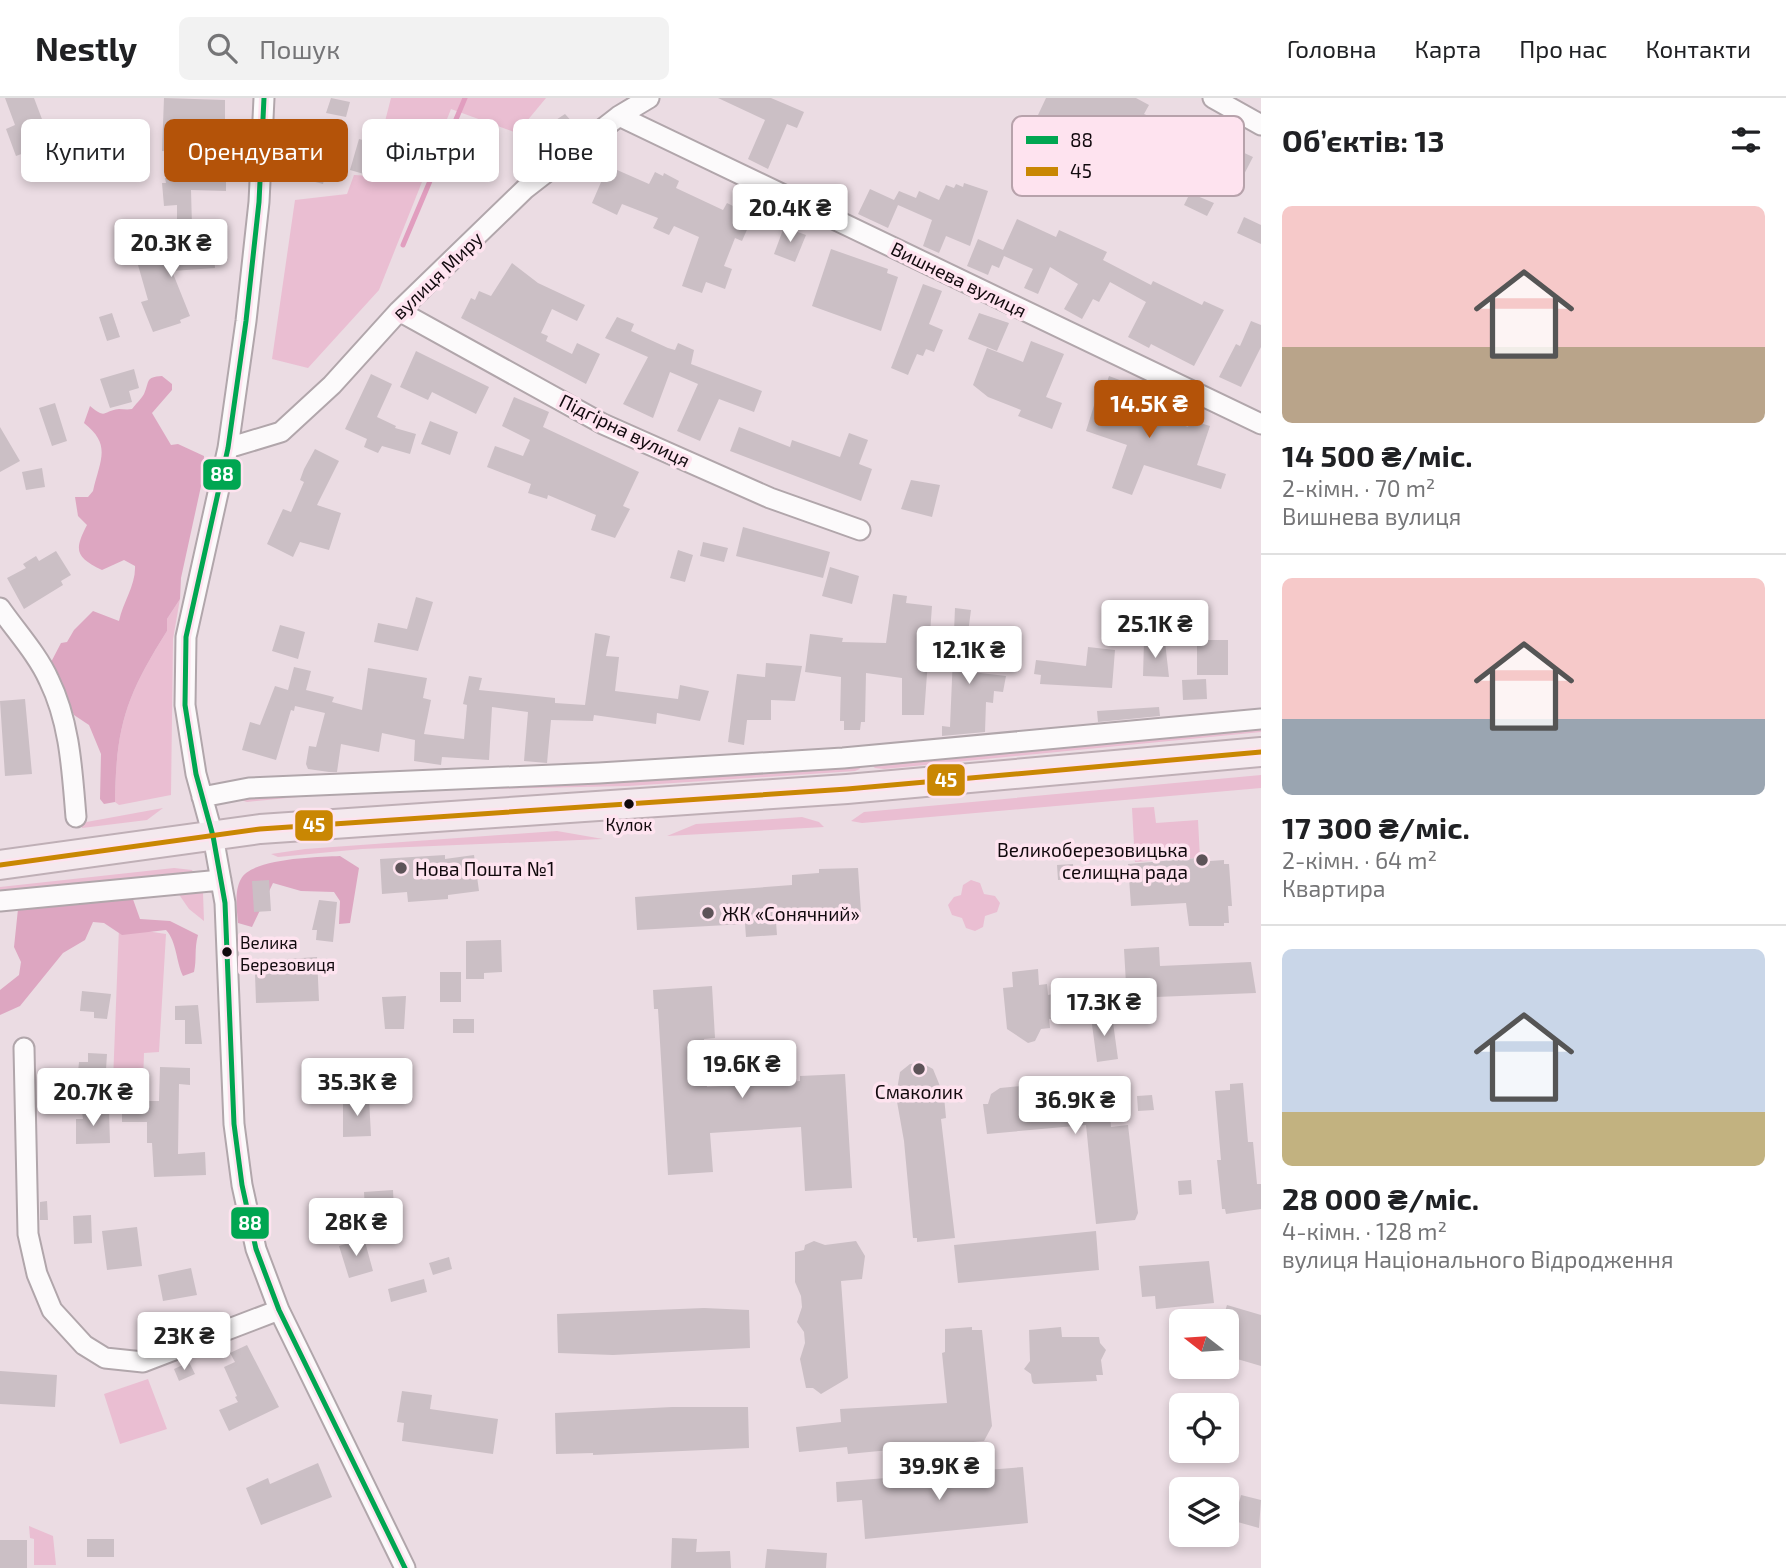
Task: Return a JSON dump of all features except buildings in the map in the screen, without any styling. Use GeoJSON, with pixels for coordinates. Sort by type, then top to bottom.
{"type":"FeatureCollection","features":[{"type":"Feature","properties":{"kind":"highway"},"geometry":{"type":"LineString","coordinates":[[0,865],[260,829],[848,789],[1261,752]]}},
{"type":"Feature","properties":{"kind":"street"},"geometry":{"type":"LineString","coordinates":[[264,98],[259,202],[228,448],[186,637],[185,705],[221,880],[227,942],[234,1124],[242,1185],[256,1249],[279,1310],[405,1568]]}},
{"type":"Feature","properties":{"kind":"street","name":"вулиця Миру"},"geometry":{"type":"LineString","coordinates":[[228,448],[281,432],[332,385],[398,310],[525,189],[619,116],[649,98]]}},
{"type":"Feature","properties":{"kind":"street"},"geometry":{"type":"LineString","coordinates":[[1213,98],[1261,125]]}},
{"type":"Feature","properties":{"kind":"street","name":"Вишнева вулиця"},"geometry":{"type":"LineString","coordinates":[[619,116],[1261,424]]}},
{"type":"Feature","properties":{"kind":"street","name":"Підгірна вулиця"},"geometry":{"type":"LineString","coordinates":[[398,310],[603,424],[770,498],[860,530]]}},
{"type":"Feature","properties":{"kind":"street"},"geometry":{"type":"LineString","coordinates":[[0,608],[49,678],[63,714],[70,746],[76,817]]}},
{"type":"Feature","properties":{"kind":"street"},"geometry":{"type":"LineString","coordinates":[[202,797],[249,788],[599,773],[843,758],[1261,719]]}},
{"type":"Feature","properties":{"kind":"street"},"geometry":{"type":"LineString","coordinates":[[0,901],[221,880]]}},
{"type":"Feature","properties":{"kind":"street"},"geometry":{"type":"LineString","coordinates":[[24,1048],[28,1234],[37,1274],[52,1310],[84,1345],[105,1358],[143,1362],[279,1310]]}},
{"type":"Feature","properties":{"kind":"shaded area"},"geometry":{"type":"Polygon","coordinates":[[[391,98],[546,98],[529,119],[513,119],[513,132],[499,126],[499,119],[478,119],[451,109],[447,119],[386,119],[391,98]]]}},
{"type":"Feature","properties":{"kind":"shaded area"},"geometry":{"type":"Polygon","coordinates":[[[354,175],[362,175],[362,182],[422,182],[379,290],[308,368],[272,359],[295,200],[347,194],[354,175]]]}},
{"type":"Feature","properties":{"kind":"shaded area"},"geometry":{"type":"Polygon","coordinates":[[[162,376],[172,384],[172,390],[152,413],[171,445],[178,444],[204,456],[203,477],[181,578],[180,599],[167,619],[167,631],[142,674],[126,712],[118,752],[115,802],[104,804],[100,799],[101,754],[89,725],[74,715],[49,666],[61,643],[67,642],[74,630],[93,611],[119,621],[135,573],[135,566],[124,560],[102,570],[86,561],[79,552],[80,541],[87,525],[78,516],[75,497],[88,497],[93,491],[102,454],[98,439],[84,423],[90,406],[102,414],[119,409],[132,409],[144,394],[150,379],[162,376]]]}},
{"type":"Feature","properties":{"kind":"shaded area"},"geometry":{"type":"Polygon","coordinates":[[[180,599],[173,639],[171,795],[119,805],[115,802],[116,775],[126,712],[142,674],[167,631],[167,619],[180,599]]]}},
{"type":"Feature","properties":{"kind":"shaded area"},"geometry":{"type":"Polygon","coordinates":[[[1261,724],[1261,732],[884,769],[875,768],[867,761],[1261,724]]]}},
{"type":"Feature","properties":{"kind":"shaded area"},"geometry":{"type":"Polygon","coordinates":[[[857,764],[860,769],[855,771],[628,786],[349,792],[247,802],[237,799],[237,795],[857,764]]]}},
{"type":"Feature","properties":{"kind":"shaded area"},"geometry":{"type":"Polygon","coordinates":[[[1261,775],[1261,788],[862,823],[851,821],[864,812],[1261,775]]]}},
{"type":"Feature","properties":{"kind":"shaded area"},"geometry":{"type":"Polygon","coordinates":[[[1154,807],[1156,823],[1198,820],[1200,858],[1135,862],[1132,808],[1154,807]]]}},
{"type":"Feature","properties":{"kind":"shaded area"},"geometry":{"type":"Polygon","coordinates":[[[163,808],[147,820],[82,828],[81,823],[163,808]]]}},
{"type":"Feature","properties":{"kind":"shaded area"},"geometry":{"type":"Polygon","coordinates":[[[802,817],[819,822],[824,827],[667,836],[696,824],[802,817]]]}},
{"type":"Feature","properties":{"kind":"shaded area"},"geometry":{"type":"Polygon","coordinates":[[[557,831],[603,839],[362,849],[278,857],[271,854],[305,849],[557,831]]]}},
{"type":"Feature","properties":{"kind":"shaded area"},"geometry":{"type":"Polygon","coordinates":[[[340,856],[359,868],[350,923],[339,924],[340,901],[334,892],[301,891],[273,883],[252,927],[238,923],[237,889],[248,872],[286,860],[340,856]]]}},
{"type":"Feature","properties":{"kind":"shaded area"},"geometry":{"type":"Polygon","coordinates":[[[174,868],[192,870],[195,875],[0,894],[0,887],[174,868]]]}},
{"type":"Feature","properties":{"kind":"shaded area"},"geometry":{"type":"Polygon","coordinates":[[[971,880],[980,883],[984,894],[995,896],[1000,903],[997,912],[985,916],[983,927],[975,931],[966,928],[962,918],[952,915],[948,905],[954,897],[961,895],[963,885],[971,880]]]}},
{"type":"Feature","properties":{"kind":"shaded area"},"geometry":{"type":"Polygon","coordinates":[[[129,888],[140,919],[170,921],[198,935],[194,972],[183,976],[172,940],[166,930],[122,935],[104,923],[93,922],[85,940],[63,953],[20,1006],[0,1015],[0,990],[19,975],[21,962],[14,947],[18,909],[129,888]]]}},
{"type":"Feature","properties":{"kind":"shaded area"},"geometry":{"type":"Polygon","coordinates":[[[178,893],[203,893],[204,921],[189,909],[178,893]]]}},
{"type":"Feature","properties":{"kind":"shaded area"},"geometry":{"type":"Polygon","coordinates":[[[119,927],[166,934],[159,1052],[144,1053],[143,1084],[113,1081],[119,927]]]}},
{"type":"Feature","properties":{"kind":"shaded area"},"geometry":{"type":"Polygon","coordinates":[[[148,1379],[167,1429],[120,1444],[104,1394],[148,1379]]]}},
{"type":"Feature","properties":{"kind":"shaded area"},"geometry":{"type":"Polygon","coordinates":[[[29,1526],[53,1536],[56,1565],[34,1565],[34,1539],[30,1538],[29,1526]]]}},
{"type":"Feature","properties":{"kind":"waterway"},"geometry":{"type":"LineString","coordinates":[[403,245],[465,98]]}},
{"type":"Feature","properties":{"kind":"transit line","name":"88"},"geometry":{"type":"LineString","coordinates":[[264,98],[259,202],[246,321],[228,448],[186,637],[185,705],[196,774],[213,836],[225,903],[234,1124],[242,1185],[256,1249],[279,1310],[405,1568]]}},
{"type":"Feature","properties":{"kind":"transit line","name":"45"},"geometry":{"type":"LineString","coordinates":[[0,865],[260,829],[847,789],[1261,752]]}},
{"type":"Feature","properties":{"kind":"place","name":"Кулок"},"geometry":{"type":"Point","coordinates":[629,804]}},
{"type":"Feature","properties":{"kind":"place","name":"Великоберезовицька селищна рада"},"geometry":{"type":"Point","coordinates":[1202,860]}},
{"type":"Feature","properties":{"kind":"place","name":"Нова Пошта №1"},"geometry":{"type":"Point","coordinates":[401,868]}},
{"type":"Feature","properties":{"kind":"place","name":"ЖК «Сонячний»"},"geometry":{"type":"Point","coordinates":[708,913]}},
{"type":"Feature","properties":{"kind":"place","name":"Велика Березовиця"},"geometry":{"type":"Point","coordinates":[227,952]}},
{"type":"Feature","properties":{"kind":"place","name":"Смаколик"},"geometry":{"type":"Point","coordinates":[919,1069]}}]}
